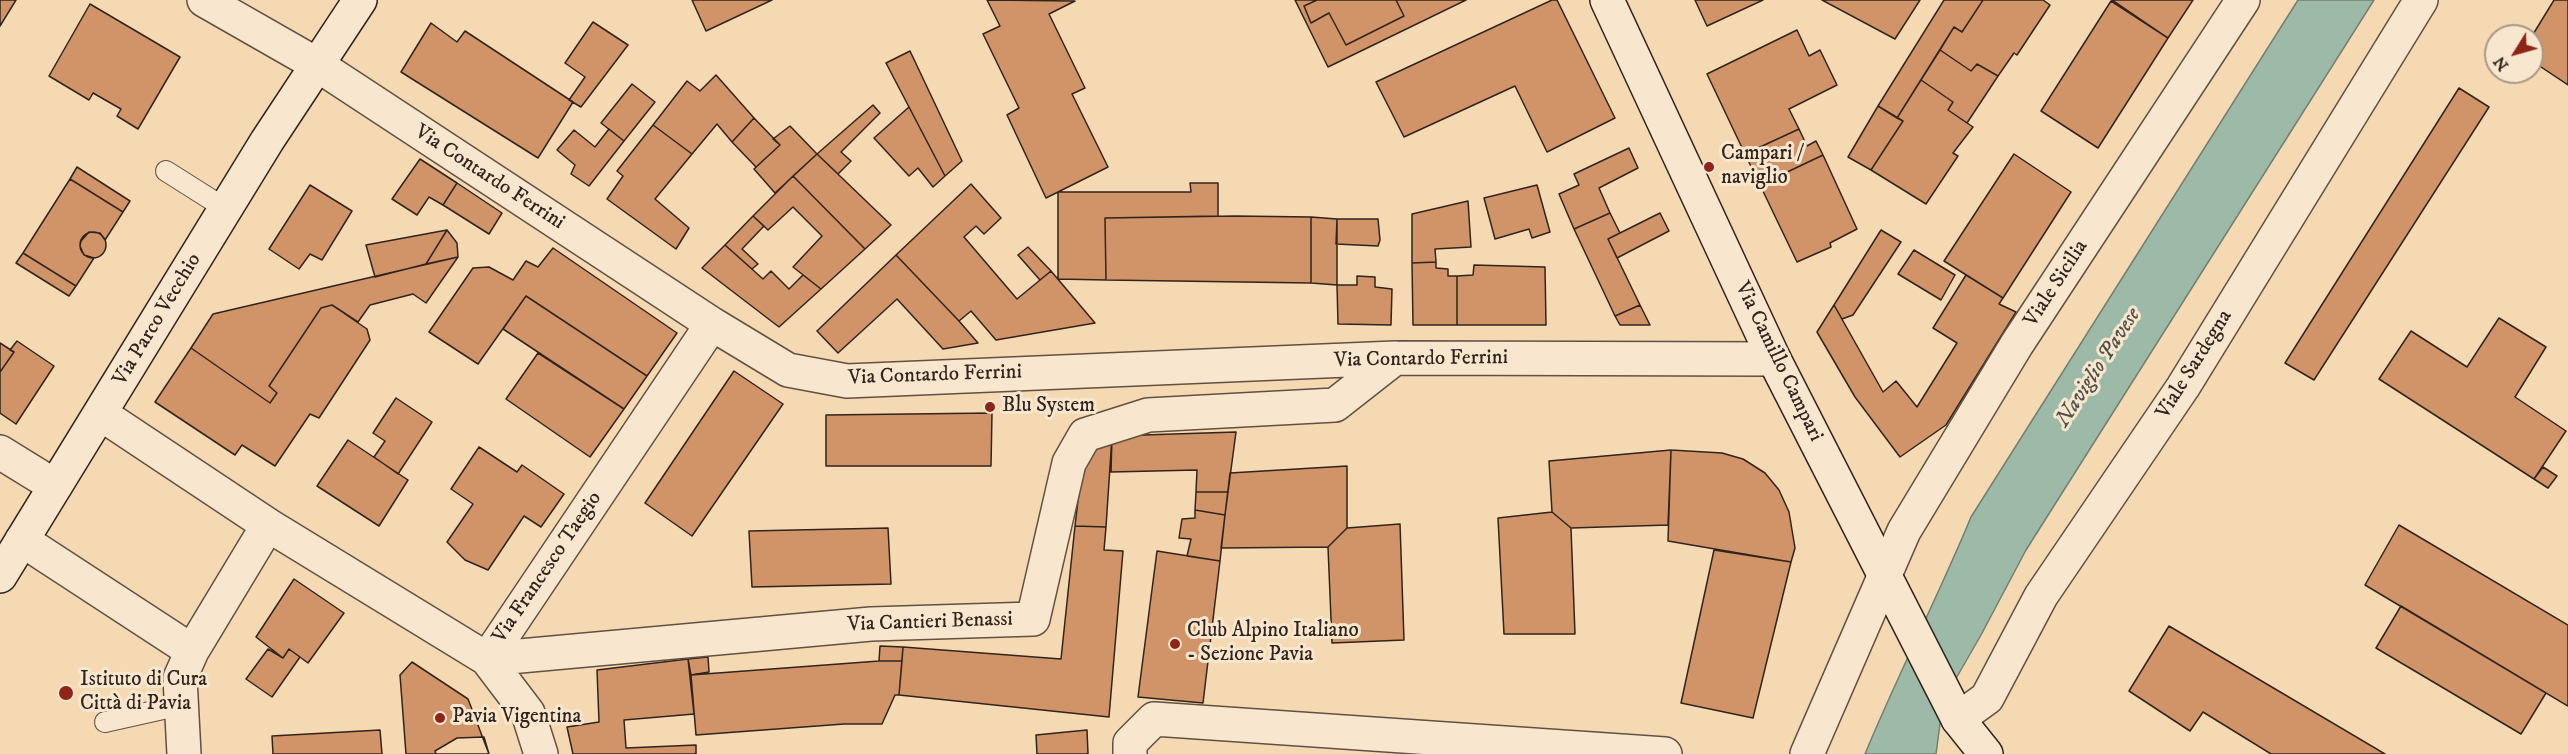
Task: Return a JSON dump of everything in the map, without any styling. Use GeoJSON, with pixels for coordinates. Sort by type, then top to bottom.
{"type":"FeatureCollection","features":[{"type":"Feature","properties":{"kind":"street","name":"Via Contardo Ferrini"},"geometry":{"type":"LineString","coordinates":[[204,0],[316,64],[712,324],[788,370],[847,381],[1395,358],[1774,359]]}},
{"type":"Feature","properties":{"kind":"street","name":"Via Parco Vecchio"},"geometry":{"type":"LineString","coordinates":[[0,576],[316,64],[360,0]]}},
{"type":"Feature","properties":{"kind":"street","name":"Via Camillo Campari"},"geometry":{"type":"LineString","coordinates":[[1607,0],[1774,359],[1958,719]]}},
{"type":"Feature","properties":{"kind":"street","name":"Viale Sicilia"},"geometry":{"type":"LineString","coordinates":[[1807,754],[1904,531],[2017,344],[2243,0]]}},
{"type":"Feature","properties":{"kind":"street","name":"Viale Sardegna"},"geometry":{"type":"LineString","coordinates":[[1958,719],[1987,698],[2042,596],[2183,387],[2421,0]]}},
{"type":"Feature","properties":{"kind":"street","name":"Via Francesco Taegio"},"geometry":{"type":"LineString","coordinates":[[101,414],[268,525],[487,658],[712,324]]}},
{"type":"Feature","properties":{"kind":"street","name":"Via Cantieri Benassi"},"geometry":{"type":"LineString","coordinates":[[487,658],[871,624],[1033,619],[1070,463],[1085,435],[1148,415],[1335,405],[1395,358]]}},
{"type":"Feature","properties":{"kind":"street"},"geometry":{"type":"LineString","coordinates":[[0,452],[55,486]]}},
{"type":"Feature","properties":{"kind":"street"},"geometry":{"type":"LineString","coordinates":[[184,754],[180,678],[192,651],[268,525]]}},
{"type":"Feature","properties":{"kind":"street"},"geometry":{"type":"LineString","coordinates":[[22,540],[192,651]]}},
{"type":"Feature","properties":{"kind":"street"},"geometry":{"type":"LineString","coordinates":[[487,658],[528,713],[541,754]]}},
{"type":"Feature","properties":{"kind":"street"},"geometry":{"type":"LineString","coordinates":[[1958,719],[1959,754]]}},
{"type":"Feature","properties":{"kind":"street"},"geometry":{"type":"LineString","coordinates":[[1958,719],[1986,754]]}},
{"type":"Feature","properties":{"kind":"street"},"geometry":{"type":"LineString","coordinates":[[1130,754],[1130,743],[1154,720],[1665,754]]}},
{"type":"Feature","properties":{"kind":"lane"},"geometry":{"type":"LineString","coordinates":[[166,171],[226,209]]}},
{"type":"Feature","properties":{"kind":"lane"},"geometry":{"type":"LineString","coordinates":[[105,722],[182,705]]}},
{"type":"Feature","properties":{"kind":"water","name":"Naviglio Pavese"},"geometry":{"type":"Polygon","coordinates":[[[2298,0],[2374,0],[2026,550],[1943,701],[1936,754],[1865,754],[1971,517],[2298,0]]]}},
{"type":"Feature","properties":{"kind":"building"},"geometry":{"type":"Polygon","coordinates":[[[0,0],[16,0],[0,26],[0,0]]]}},
{"type":"Feature","properties":{"kind":"building"},"geometry":{"type":"Polygon","coordinates":[[[692,0],[772,0],[706,31],[692,0]]]}},
{"type":"Feature","properties":{"kind":"building"},"geometry":{"type":"Polygon","coordinates":[[[987,0],[1075,1],[1049,14],[1085,88],[1072,94],[1108,167],[1046,198],[1007,115],[1019,108],[983,34],[1000,26],[987,0]]]}},
{"type":"Feature","properties":{"kind":"building"},"geometry":{"type":"Polygon","coordinates":[[[1295,0],[1317,0],[1304,6],[1311,23],[1329,13],[1346,45],[1404,16],[1396,0],[1466,0],[1328,67],[1295,0]]]}},
{"type":"Feature","properties":{"kind":"building"},"geometry":{"type":"Polygon","coordinates":[[[1317,0],[1396,0],[1404,16],[1346,45],[1329,13],[1311,23],[1304,6],[1317,0]]]}},
{"type":"Feature","properties":{"kind":"building"},"geometry":{"type":"Polygon","coordinates":[[[1552,0],[1557,0],[1615,118],[1547,152],[1515,86],[1404,137],[1376,82],[1552,0]]]}},
{"type":"Feature","properties":{"kind":"building"},"geometry":{"type":"Polygon","coordinates":[[[1695,0],[1763,0],[1707,26],[1695,0]]]}},
{"type":"Feature","properties":{"kind":"building"},"geometry":{"type":"Polygon","coordinates":[[[1822,0],[1920,0],[1895,39],[1822,0]]]}},
{"type":"Feature","properties":{"kind":"building"},"geometry":{"type":"Polygon","coordinates":[[[1944,0],[1983,0],[1962,32],[1954,27],[1897,118],[1878,106],[1944,0]]]}},
{"type":"Feature","properties":{"kind":"building"},"geometry":{"type":"Polygon","coordinates":[[[1983,0],[2043,0],[2050,5],[2017,55],[2014,53],[1998,76],[1977,64],[1971,71],[1940,50],[1954,27],[1962,32],[1983,0]]]}},
{"type":"Feature","properties":{"kind":"building"},"geometry":{"type":"Polygon","coordinates":[[[2112,0],[2193,0],[2168,38],[2112,0]]]}},
{"type":"Feature","properties":{"kind":"building"},"geometry":{"type":"Polygon","coordinates":[[[2554,0],[2568,0],[2568,85],[2544,69],[2544,24],[2539,24],[2554,0]]]}},
{"type":"Feature","properties":{"kind":"building"},"geometry":{"type":"Polygon","coordinates":[[[2111,1],[2168,38],[2098,148],[2041,111],[2111,1]]]}},
{"type":"Feature","properties":{"kind":"building"},"geometry":{"type":"Polygon","coordinates":[[[90,4],[180,57],[138,129],[117,116],[121,109],[93,93],[89,100],[49,76],[90,4]]]}},
{"type":"Feature","properties":{"kind":"building"},"geometry":{"type":"Polygon","coordinates":[[[593,22],[628,45],[581,107],[569,100],[585,77],[565,63],[593,22]]]}},
{"type":"Feature","properties":{"kind":"building"},"geometry":{"type":"Polygon","coordinates":[[[431,23],[457,42],[465,31],[573,102],[538,158],[401,72],[431,23]]]}},
{"type":"Feature","properties":{"kind":"building"},"geometry":{"type":"Polygon","coordinates":[[[1797,30],[1809,56],[1820,50],[1837,85],[1789,109],[1799,129],[1745,154],[1707,74],[1797,30]]]}},
{"type":"Feature","properties":{"kind":"building"},"geometry":{"type":"Polygon","coordinates":[[[1940,50],[1971,71],[1977,64],[1998,76],[1967,123],[1948,110],[1953,102],[1921,80],[1940,50]]]}},
{"type":"Feature","properties":{"kind":"building"},"geometry":{"type":"Polygon","coordinates":[[[910,51],[962,161],[945,176],[886,63],[910,51]]]}},
{"type":"Feature","properties":{"kind":"building"},"geometry":{"type":"Polygon","coordinates":[[[716,75],[754,118],[732,142],[717,124],[692,154],[653,125],[687,81],[700,91],[716,75]]]}},
{"type":"Feature","properties":{"kind":"building"},"geometry":{"type":"Polygon","coordinates":[[[1921,80],[1953,102],[1948,110],[1973,127],[1953,153],[1958,156],[1926,204],[1871,170],[1903,121],[1897,118],[1921,80]]]}},
{"type":"Feature","properties":{"kind":"building"},"geometry":{"type":"Polygon","coordinates":[[[632,84],[655,102],[624,141],[601,123],[632,84]]]}},
{"type":"Feature","properties":{"kind":"building"},"geometry":{"type":"Polygon","coordinates":[[[2459,88],[2489,107],[2314,380],[2285,363],[2459,88]]]}},
{"type":"Feature","properties":{"kind":"building"},"geometry":{"type":"Polygon","coordinates":[[[873,105],[880,113],[841,152],[851,161],[838,174],[817,154],[873,105]]]}},
{"type":"Feature","properties":{"kind":"building"},"geometry":{"type":"Polygon","coordinates":[[[1878,106],[1903,121],[1871,170],[1848,157],[1878,106]]]}},
{"type":"Feature","properties":{"kind":"building"},"geometry":{"type":"Polygon","coordinates":[[[909,107],[945,176],[933,187],[918,168],[909,176],[874,138],[909,107]]]}},
{"type":"Feature","properties":{"kind":"building"},"geometry":{"type":"Polygon","coordinates":[[[754,118],[780,145],[756,167],[732,142],[754,118]]]}},
{"type":"Feature","properties":{"kind":"building"},"geometry":{"type":"Polygon","coordinates":[[[653,125],[692,154],[655,199],[689,228],[676,249],[607,199],[623,176],[617,171],[653,125]]]}},
{"type":"Feature","properties":{"kind":"building"},"geometry":{"type":"Polygon","coordinates":[[[790,126],[817,154],[775,193],[754,169],[780,145],[773,139],[790,126]]]}},
{"type":"Feature","properties":{"kind":"building"},"geometry":{"type":"Polygon","coordinates":[[[609,129],[624,141],[589,186],[571,174],[575,165],[557,150],[574,130],[595,147],[609,129]]]}},
{"type":"Feature","properties":{"kind":"building"},"geometry":{"type":"Polygon","coordinates":[[[1799,129],[1807,146],[1816,141],[1823,155],[1760,185],[1745,154],[1799,129]]]}},
{"type":"Feature","properties":{"kind":"building"},"geometry":{"type":"Polygon","coordinates":[[[1629,148],[1638,168],[1599,188],[1610,213],[1574,229],[1559,194],[1579,185],[1574,174],[1629,148]]]}},
{"type":"Feature","properties":{"kind":"building"},"geometry":{"type":"Polygon","coordinates":[[[817,154],[891,225],[865,249],[793,176],[817,154]]]}},
{"type":"Feature","properties":{"kind":"building"},"geometry":{"type":"Polygon","coordinates":[[[2014,154],[2071,192],[2003,298],[1944,261],[2014,154]]]}},
{"type":"Feature","properties":{"kind":"building"},"geometry":{"type":"Polygon","coordinates":[[[1823,155],[1857,229],[1830,243],[1831,247],[1797,262],[1760,185],[1823,155]]]}},
{"type":"Feature","properties":{"kind":"building"},"geometry":{"type":"Polygon","coordinates":[[[420,159],[457,183],[443,205],[429,197],[417,215],[392,199],[420,159]]]}},
{"type":"Feature","properties":{"kind":"building"},"geometry":{"type":"Polygon","coordinates":[[[77,167],[130,201],[123,212],[70,179],[77,167]]]}},
{"type":"Feature","properties":{"kind":"building"},"geometry":{"type":"Polygon","coordinates":[[[793,176],[865,249],[821,289],[793,267],[822,236],[793,207],[768,230],[753,216],[793,176]]]}},
{"type":"Feature","properties":{"kind":"building"},"geometry":{"type":"Polygon","coordinates":[[[70,179],[123,212],[105,240],[100,233],[89,232],[81,241],[80,246],[84,255],[94,258],[76,286],[23,253],[70,179]]]}},
{"type":"Feature","properties":{"kind":"building"},"geometry":{"type":"Polygon","coordinates":[[[457,183],[502,213],[489,234],[443,205],[457,183]]]}},
{"type":"Feature","properties":{"kind":"building"},"geometry":{"type":"Polygon","coordinates":[[[1190,183],[1218,183],[1218,216],[1105,218],[1106,280],[1058,279],[1058,192],[1191,192],[1190,183]]]}},
{"type":"Feature","properties":{"kind":"building"},"geometry":{"type":"Polygon","coordinates":[[[971,184],[1001,218],[984,234],[976,226],[964,237],[1017,299],[1051,271],[1095,323],[996,340],[971,311],[959,321],[896,255],[971,184]]]}},
{"type":"Feature","properties":{"kind":"building"},"geometry":{"type":"Polygon","coordinates":[[[310,185],[352,211],[322,260],[310,254],[299,269],[269,249],[310,185]]]}},
{"type":"Feature","properties":{"kind":"building"},"geometry":{"type":"Polygon","coordinates":[[[1537,185],[1550,232],[1532,238],[1529,229],[1495,239],[1484,198],[1537,185]]]}},
{"type":"Feature","properties":{"kind":"building"},"geometry":{"type":"Polygon","coordinates":[[[1468,201],[1471,247],[1435,249],[1436,262],[1412,263],[1412,214],[1468,201]]]}},
{"type":"Feature","properties":{"kind":"building"},"geometry":{"type":"Polygon","coordinates":[[[1610,213],[1620,233],[1608,239],[1640,305],[1615,316],[1574,229],[1610,213]]]}},
{"type":"Feature","properties":{"kind":"building"},"geometry":{"type":"Polygon","coordinates":[[[1660,213],[1669,231],[1617,258],[1608,239],[1660,213]]]}},
{"type":"Feature","properties":{"kind":"building"},"geometry":{"type":"Polygon","coordinates":[[[753,216],[764,226],[742,249],[758,264],[752,269],[725,245],[753,216]]]}},
{"type":"Feature","properties":{"kind":"building"},"geometry":{"type":"Polygon","coordinates":[[[1311,217],[1311,283],[1106,280],[1105,218],[1311,217]]]}},
{"type":"Feature","properties":{"kind":"building"},"geometry":{"type":"Polygon","coordinates":[[[1311,217],[1337,219],[1337,285],[1311,283],[1311,217]]]}},
{"type":"Feature","properties":{"kind":"building"},"geometry":{"type":"Polygon","coordinates":[[[1337,219],[1378,219],[1380,240],[1378,246],[1336,244],[1337,219]]]}},
{"type":"Feature","properties":{"kind":"building"},"geometry":{"type":"Polygon","coordinates":[[[447,230],[457,243],[458,257],[426,264],[447,230]]]}},
{"type":"Feature","properties":{"kind":"building"},"geometry":{"type":"Polygon","coordinates":[[[447,230],[426,264],[375,277],[366,245],[447,230]]]}},
{"type":"Feature","properties":{"kind":"building"},"geometry":{"type":"Polygon","coordinates":[[[1881,230],[1901,242],[1853,315],[1842,319],[1834,305],[1881,230]]]}},
{"type":"Feature","properties":{"kind":"building"},"geometry":{"type":"Polygon","coordinates":[[[93,232],[102,236],[106,245],[102,254],[93,258],[84,254],[80,245],[84,236],[93,232]]]}},
{"type":"Feature","properties":{"kind":"building"},"geometry":{"type":"Polygon","coordinates":[[[725,245],[763,279],[771,271],[789,289],[803,275],[821,289],[779,327],[702,268],[725,245]]]}},
{"type":"Feature","properties":{"kind":"building"},"geometry":{"type":"Polygon","coordinates":[[[1028,247],[1051,271],[1040,280],[1018,255],[1028,247]]]}},
{"type":"Feature","properties":{"kind":"building"},"geometry":{"type":"Polygon","coordinates":[[[553,248],[677,333],[647,376],[526,296],[478,364],[429,332],[473,268],[489,267],[513,280],[526,261],[538,267],[553,248]]]}},
{"type":"Feature","properties":{"kind":"building"},"geometry":{"type":"Polygon","coordinates":[[[1914,250],[1955,275],[1941,300],[1898,274],[1914,250]]]}},
{"type":"Feature","properties":{"kind":"building"},"geometry":{"type":"Polygon","coordinates":[[[23,253],[76,286],[69,296],[16,263],[23,253]]]}},
{"type":"Feature","properties":{"kind":"building"},"geometry":{"type":"Polygon","coordinates":[[[896,255],[978,343],[943,349],[897,299],[838,353],[817,331],[896,255]]]}},
{"type":"Feature","properties":{"kind":"building"},"geometry":{"type":"Polygon","coordinates":[[[458,257],[426,303],[413,294],[370,305],[358,322],[332,305],[321,308],[269,386],[277,393],[270,403],[191,348],[213,314],[458,257]]]}},
{"type":"Feature","properties":{"kind":"building"},"geometry":{"type":"Polygon","coordinates":[[[1436,262],[1436,268],[1448,269],[1448,276],[1457,276],[1457,325],[1413,325],[1412,263],[1436,262]]]}},
{"type":"Feature","properties":{"kind":"building"},"geometry":{"type":"Polygon","coordinates":[[[1474,265],[1545,267],[1546,325],[1457,325],[1457,276],[1473,275],[1474,265]]]}},
{"type":"Feature","properties":{"kind":"building"},"geometry":{"type":"Polygon","coordinates":[[[1966,275],[2003,298],[1999,304],[2016,312],[1946,425],[1900,457],[1855,397],[1817,332],[1834,305],[1883,392],[1896,381],[1917,407],[1957,343],[1933,328],[1966,275]]]}},
{"type":"Feature","properties":{"kind":"building"},"geometry":{"type":"Polygon","coordinates":[[[1357,276],[1375,277],[1375,287],[1392,289],[1391,325],[1338,324],[1337,285],[1357,285],[1357,276]]]}},
{"type":"Feature","properties":{"kind":"building"},"geometry":{"type":"Polygon","coordinates":[[[526,296],[647,376],[624,409],[503,329],[526,296]]]}},
{"type":"Feature","properties":{"kind":"building"},"geometry":{"type":"Polygon","coordinates":[[[332,305],[367,329],[370,340],[319,418],[310,414],[275,466],[242,445],[235,455],[155,402],[191,348],[270,403],[277,393],[269,386],[321,308],[332,305]]]}},
{"type":"Feature","properties":{"kind":"building"},"geometry":{"type":"Polygon","coordinates":[[[1640,305],[1650,325],[1620,325],[1615,316],[1640,305]]]}},
{"type":"Feature","properties":{"kind":"building"},"geometry":{"type":"Polygon","coordinates":[[[2499,318],[2546,347],[2515,397],[2566,431],[2534,479],[2379,379],[2411,331],[2467,367],[2499,318]]]}},
{"type":"Feature","properties":{"kind":"building"},"geometry":{"type":"Polygon","coordinates":[[[17,341],[54,366],[16,424],[0,413],[0,372],[14,352],[10,350],[17,341]]]}},
{"type":"Feature","properties":{"kind":"building"},"geometry":{"type":"Polygon","coordinates":[[[0,343],[14,352],[0,372],[0,343]]]}},
{"type":"Feature","properties":{"kind":"building"},"geometry":{"type":"Polygon","coordinates":[[[538,353],[624,409],[590,457],[506,399],[538,353]]]}},
{"type":"Feature","properties":{"kind":"building"},"geometry":{"type":"Polygon","coordinates":[[[734,371],[783,404],[692,536],[645,503],[734,371]]]}},
{"type":"Feature","properties":{"kind":"building"},"geometry":{"type":"Polygon","coordinates":[[[396,398],[432,422],[398,474],[374,457],[385,441],[373,433],[396,398]]]}},
{"type":"Feature","properties":{"kind":"building"},"geometry":{"type":"Polygon","coordinates":[[[992,413],[991,466],[826,466],[826,415],[992,413]]]}},
{"type":"Feature","properties":{"kind":"building"},"geometry":{"type":"Polygon","coordinates":[[[1236,432],[1228,492],[1196,492],[1197,470],[1111,472],[1112,436],[1236,432]]]}},
{"type":"Feature","properties":{"kind":"building"},"geometry":{"type":"Polygon","coordinates":[[[1112,436],[1106,527],[1075,526],[1083,458],[1112,436]]]}},
{"type":"Feature","properties":{"kind":"building"},"geometry":{"type":"Polygon","coordinates":[[[348,440],[408,480],[379,526],[317,486],[348,440]]]}},
{"type":"Feature","properties":{"kind":"building"},"geometry":{"type":"Polygon","coordinates":[[[479,447],[517,472],[522,465],[564,494],[541,527],[524,516],[488,570],[465,560],[447,542],[473,504],[451,489],[479,447]]]}},
{"type":"Feature","properties":{"kind":"building"},"geometry":{"type":"Polygon","coordinates":[[[1671,450],[1722,453],[1743,459],[1765,473],[1779,490],[1789,512],[1795,548],[1791,562],[1668,541],[1671,450]]]}},
{"type":"Feature","properties":{"kind":"building"},"geometry":{"type":"Polygon","coordinates":[[[1671,450],[1668,525],[1571,528],[1552,512],[1549,461],[1671,450]]]}},
{"type":"Feature","properties":{"kind":"building"},"geometry":{"type":"Polygon","coordinates":[[[1347,466],[1347,528],[1328,547],[1221,548],[1230,473],[1347,466]]]}},
{"type":"Feature","properties":{"kind":"building"},"geometry":{"type":"Polygon","coordinates":[[[2543,467],[2557,476],[2548,488],[2534,479],[2543,467]]]}},
{"type":"Feature","properties":{"kind":"building"},"geometry":{"type":"Polygon","coordinates":[[[1196,492],[1228,492],[1225,515],[1195,510],[1196,492]]]}},
{"type":"Feature","properties":{"kind":"building"},"geometry":{"type":"Polygon","coordinates":[[[1195,510],[1225,515],[1220,561],[1187,556],[1191,539],[1179,538],[1182,519],[1195,518],[1195,510]]]}},
{"type":"Feature","properties":{"kind":"building"},"geometry":{"type":"Polygon","coordinates":[[[1552,512],[1571,528],[1575,634],[1504,634],[1498,518],[1552,512]]]}},
{"type":"Feature","properties":{"kind":"building"},"geometry":{"type":"Polygon","coordinates":[[[1400,524],[1404,640],[1332,643],[1328,547],[1347,528],[1400,524]]]}},
{"type":"Feature","properties":{"kind":"building"},"geometry":{"type":"Polygon","coordinates":[[[2399,525],[2568,625],[2568,706],[2365,585],[2399,525]]]}},
{"type":"Feature","properties":{"kind":"building"},"geometry":{"type":"Polygon","coordinates":[[[1075,526],[1106,527],[1104,550],[1123,551],[1109,717],[899,695],[903,647],[1061,659],[1075,526]]]}},
{"type":"Feature","properties":{"kind":"building"},"geometry":{"type":"Polygon","coordinates":[[[888,528],[891,584],[752,587],[749,531],[888,528]]]}},
{"type":"Feature","properties":{"kind":"building"},"geometry":{"type":"Polygon","coordinates":[[[1714,550],[1791,562],[1753,718],[1681,703],[1714,550]]]}},
{"type":"Feature","properties":{"kind":"building"},"geometry":{"type":"Polygon","coordinates":[[[1157,551],[1220,561],[1203,703],[1138,697],[1157,551]]]}},
{"type":"Feature","properties":{"kind":"building"},"geometry":{"type":"Polygon","coordinates":[[[294,579],[344,613],[308,663],[289,649],[283,658],[256,637],[294,579]]]}},
{"type":"Feature","properties":{"kind":"building"},"geometry":{"type":"Polygon","coordinates":[[[2401,606],[2546,693],[2521,734],[2376,648],[2401,606]]]}},
{"type":"Feature","properties":{"kind":"building"},"geometry":{"type":"Polygon","coordinates":[[[2169,626],[2385,754],[2271,754],[2203,712],[2190,731],[2129,691],[2169,626]]]}},
{"type":"Feature","properties":{"kind":"building"},"geometry":{"type":"Polygon","coordinates":[[[880,646],[903,647],[902,661],[879,661],[880,646]]]}},
{"type":"Feature","properties":{"kind":"building"},"geometry":{"type":"Polygon","coordinates":[[[268,649],[283,658],[289,649],[300,657],[272,697],[246,679],[268,649]]]}},
{"type":"Feature","properties":{"kind":"building"},"geometry":{"type":"Polygon","coordinates":[[[708,657],[709,672],[691,675],[688,659],[708,657]]]}},
{"type":"Feature","properties":{"kind":"building"},"geometry":{"type":"Polygon","coordinates":[[[688,659],[694,714],[624,720],[626,748],[696,745],[696,754],[573,754],[567,727],[599,722],[597,670],[688,659]]]}},
{"type":"Feature","properties":{"kind":"building"},"geometry":{"type":"Polygon","coordinates":[[[902,661],[899,695],[895,695],[882,724],[844,724],[696,735],[691,675],[902,661]]]}},
{"type":"Feature","properties":{"kind":"building","name":"Pavia Vigentina"},"geometry":{"type":"Polygon","coordinates":[[[412,662],[468,699],[489,754],[406,754],[400,675],[412,662]]]}},
{"type":"Feature","properties":{"kind":"building"},"geometry":{"type":"Polygon","coordinates":[[[380,730],[382,754],[273,754],[272,736],[380,730]]]}},
{"type":"Feature","properties":{"kind":"building"},"geometry":{"type":"Polygon","coordinates":[[[1087,730],[1088,754],[1037,754],[1036,735],[1087,730]]]}},
{"type":"Feature","properties":{"kind":"building"},"geometry":{"type":"Polygon","coordinates":[[[484,737],[489,754],[436,754],[435,751],[457,738],[484,737]]]}},
{"type":"Feature","properties":{"kind":"place","name":"Campari / naviglio"},"geometry":{"type":"Point","coordinates":[1709,167]}},
{"type":"Feature","properties":{"kind":"place","name":"Blu System"},"geometry":{"type":"Point","coordinates":[990,407]}},
{"type":"Feature","properties":{"kind":"place","name":"Club Alpino Italiano - Sezione Pavia"},"geometry":{"type":"Point","coordinates":[1175,644]}},
{"type":"Feature","properties":{"kind":"place","name":"Istituto di Cura Città di Pavia"},"geometry":{"type":"Point","coordinates":[66,693]}},
{"type":"Feature","properties":{"kind":"place","name":"Pavia Vigentina"},"geometry":{"type":"Point","coordinates":[440,718]}}]}
